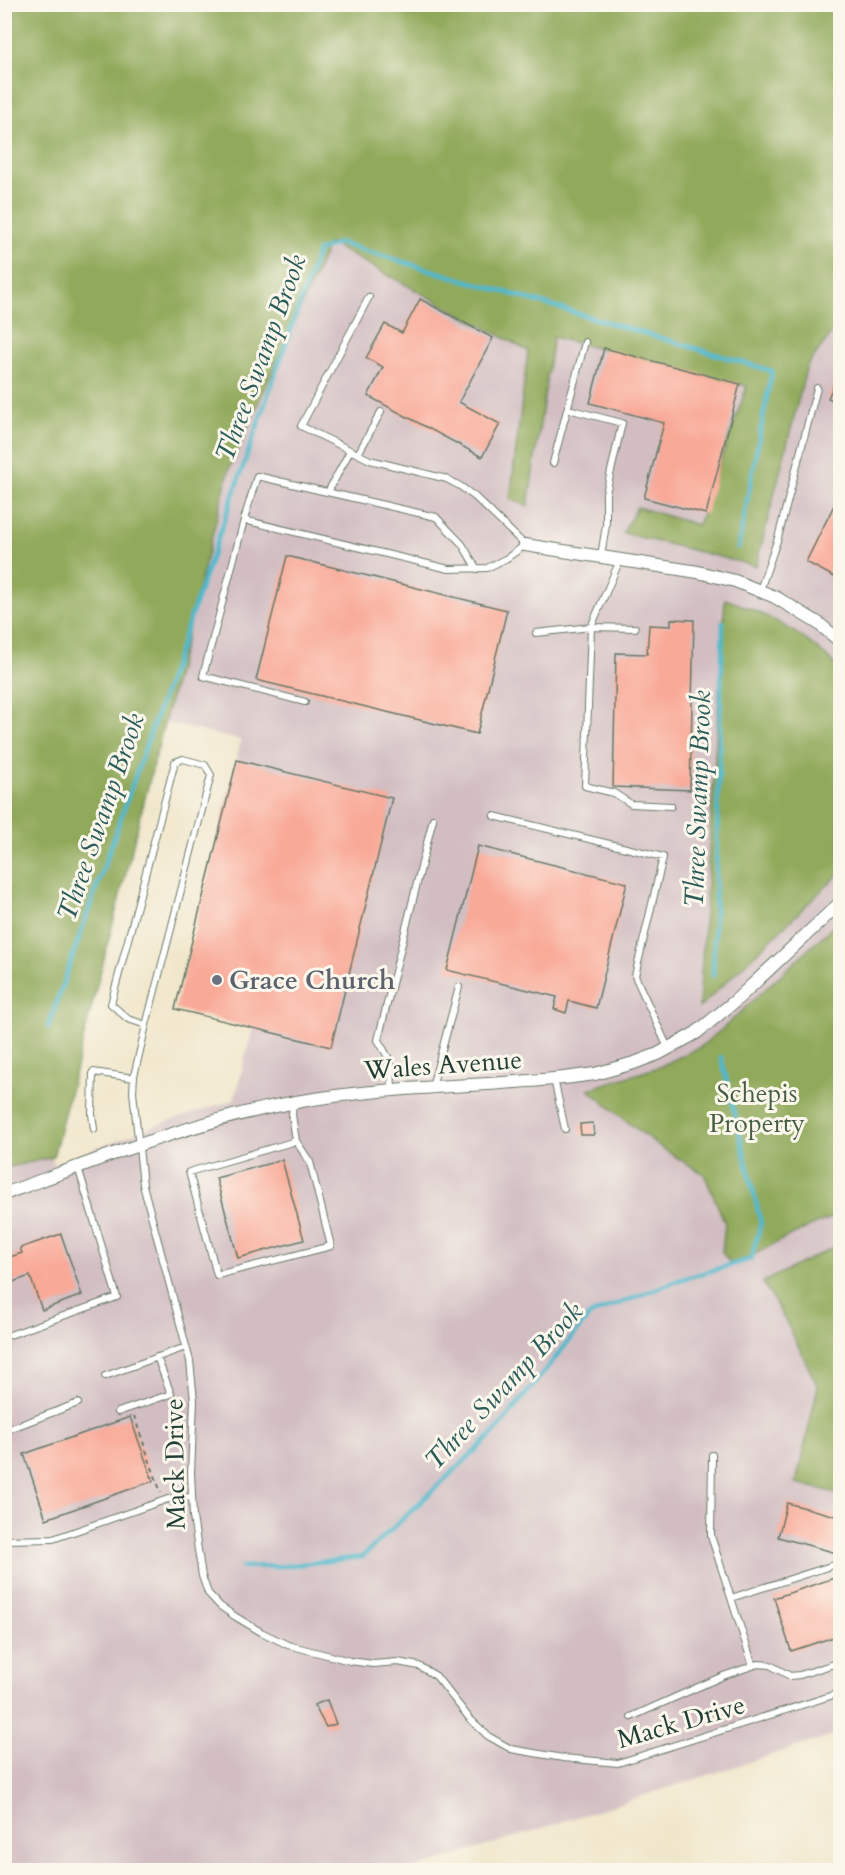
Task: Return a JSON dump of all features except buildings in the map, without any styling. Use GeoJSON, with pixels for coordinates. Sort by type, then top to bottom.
{"type":"FeatureCollection","features":[{"type":"Feature","properties":{"kind":"street"},"geometry":{"type":"LineString","coordinates":[[525,545],[698,572],[735,581],[760,590],[805,615],[840,641]]}},
{"type":"Feature","properties":{"kind":"street","name":"Wales Avenue"},"geometry":{"type":"LineString","coordinates":[[4,1194],[138,1146],[225,1119],[293,1103],[392,1090],[554,1079],[595,1074],[621,1067],[669,1049],[696,1033],[840,903]]}},
{"type":"Feature","properties":{"kind":"lane"},"geometry":{"type":"LineString","coordinates":[[244,520],[449,569],[488,568],[525,545],[475,497],[447,479],[370,459],[301,426],[369,297]]}},
{"type":"Feature","properties":{"kind":"lane"},"geometry":{"type":"LineString","coordinates":[[553,463],[585,342]]}},
{"type":"Feature","properties":{"kind":"lane"},"geometry":{"type":"LineString","coordinates":[[760,590],[778,538],[817,388]]}},
{"type":"Feature","properties":{"kind":"lane"},"geometry":{"type":"LineString","coordinates":[[568,409],[622,423],[606,493],[606,525],[601,556]]}},
{"type":"Feature","properties":{"kind":"lane"},"geometry":{"type":"LineString","coordinates":[[358,454],[381,412]]}},
{"type":"Feature","properties":{"kind":"lane"},"geometry":{"type":"LineString","coordinates":[[328,492],[350,451]]}},
{"type":"Feature","properties":{"kind":"lane"},"geometry":{"type":"LineString","coordinates":[[305,702],[202,676],[257,476],[436,517],[462,544],[477,569]]}},
{"type":"Feature","properties":{"kind":"lane"},"geometry":{"type":"LineString","coordinates":[[620,559],[591,627],[585,786],[614,793],[631,804],[671,806]]}},
{"type":"Feature","properties":{"kind":"lane"},"geometry":{"type":"LineString","coordinates":[[536,633],[591,627],[635,628]]}},
{"type":"Feature","properties":{"kind":"lane","name":"Mack Drive"},"geometry":{"type":"LineString","coordinates":[[146,1025],[128,1019],[111,1004],[175,762],[183,759],[205,765],[211,775],[146,1025],[134,1078],[133,1107],[143,1185],[190,1361],[194,1401],[190,1473],[193,1517],[202,1576],[208,1593],[220,1606],[261,1632],[288,1644],[350,1661],[373,1664],[398,1662],[418,1666],[436,1676],[482,1731],[511,1749],[563,1758],[618,1763],[840,1693]]}},
{"type":"Feature","properties":{"kind":"lane"},"geometry":{"type":"LineString","coordinates":[[494,816],[663,857],[635,976],[669,1049]]}},
{"type":"Feature","properties":{"kind":"lane"},"geometry":{"type":"LineString","coordinates":[[392,1090],[391,1062],[378,1040],[433,819]]}},
{"type":"Feature","properties":{"kind":"lane"},"geometry":{"type":"LineString","coordinates":[[431,1088],[459,987]]}},
{"type":"Feature","properties":{"kind":"lane"},"geometry":{"type":"LineString","coordinates":[[94,1129],[93,1072],[134,1078]]}},
{"type":"Feature","properties":{"kind":"lane"},"geometry":{"type":"LineString","coordinates":[[554,1079],[565,1129]]}},
{"type":"Feature","properties":{"kind":"lane"},"geometry":{"type":"LineString","coordinates":[[293,1103],[292,1115],[297,1141],[310,1162],[331,1246],[217,1275],[189,1172],[297,1141]]}},
{"type":"Feature","properties":{"kind":"lane"},"geometry":{"type":"LineString","coordinates":[[4,1336],[117,1297],[78,1167]]}},
{"type":"Feature","properties":{"kind":"lane"},"geometry":{"type":"LineString","coordinates":[[105,1376],[186,1347]]}},
{"type":"Feature","properties":{"kind":"lane"},"geometry":{"type":"LineString","coordinates":[[118,1412],[171,1394],[157,1357]]}},
{"type":"Feature","properties":{"kind":"lane"},"geometry":{"type":"LineString","coordinates":[[4,1431],[78,1403]]}},
{"type":"Feature","properties":{"kind":"lane"},"geometry":{"type":"LineString","coordinates":[[712,1455],[711,1536],[753,1666]]}},
{"type":"Feature","properties":{"kind":"lane"},"geometry":{"type":"LineString","coordinates":[[4,1540],[53,1539],[164,1500],[175,1497],[192,1497]]}},
{"type":"Feature","properties":{"kind":"lane"},"geometry":{"type":"LineString","coordinates":[[731,1598],[840,1563]]}},
{"type":"Feature","properties":{"kind":"lane"},"geometry":{"type":"LineString","coordinates":[[631,1717],[723,1676],[753,1666],[764,1664],[790,1676],[840,1662]]}},
{"type":"Feature","properties":{"kind":"path"},"geometry":{"type":"LineString","coordinates":[[131,1408],[164,1500]]}},
{"type":"Feature","properties":{"kind":"shaded area"},"geometry":{"type":"Polygon","coordinates":[[[4,140],[840,256],[840,670],[811,643],[788,627],[764,614],[725,599],[699,1007],[840,873],[840,920],[700,1047],[659,1067],[589,1089],[663,1149],[704,1174],[725,1223],[722,1252],[732,1265],[793,1234],[840,1214],[840,1244],[763,1283],[789,1327],[818,1387],[796,1483],[840,1494],[840,1733],[411,1870],[5,1870],[4,140]],[[134,716],[21,1074],[54,1164],[157,1125],[234,1100],[253,1028],[175,1009],[241,740],[134,716]]]}},
{"type":"Feature","properties":{"kind":"green space"},"geometry":{"type":"Polygon","coordinates":[[[4,5],[840,5],[840,322],[807,366],[756,566],[623,533],[637,507],[698,525],[747,386],[553,337],[528,506],[510,499],[528,351],[329,243],[229,470],[53,1157],[5,1168],[4,5]]]}},
{"type":"Feature","properties":{"kind":"green space","name":"Schepis Property"},"geometry":{"type":"Polygon","coordinates":[[[725,599],[787,627],[815,647],[840,670],[840,873],[699,1008],[725,599]]]}},
{"type":"Feature","properties":{"kind":"green space","name":"Schepis Property"},"geometry":{"type":"Polygon","coordinates":[[[840,920],[840,1214],[793,1234],[732,1266],[722,1252],[725,1223],[704,1174],[663,1149],[588,1089],[659,1067],[700,1047],[840,920]]]}},
{"type":"Feature","properties":{"kind":"green space"},"geometry":{"type":"Polygon","coordinates":[[[840,1244],[840,1494],[796,1483],[818,1387],[789,1327],[763,1282],[840,1244]]]}},
{"type":"Feature","properties":{"kind":"waterway","name":"Three Swamp Brook"},"geometry":{"type":"LineString","coordinates":[[48,1027],[318,251],[339,243],[772,371],[738,548]]}},
{"type":"Feature","properties":{"kind":"waterway","name":"Three Swamp Brook"},"geometry":{"type":"LineString","coordinates":[[713,976],[723,622]]}},
{"type":"Feature","properties":{"kind":"waterway","name":"Three Swamp Brook"},"geometry":{"type":"LineString","coordinates":[[242,1567],[284,1566],[362,1557],[495,1432],[590,1315],[679,1280],[751,1259],[761,1223],[721,1057]]}},
{"type":"Feature","properties":{"kind":"place","name":"Grace Church"},"geometry":{"type":"Point","coordinates":[217,980]}}]}
